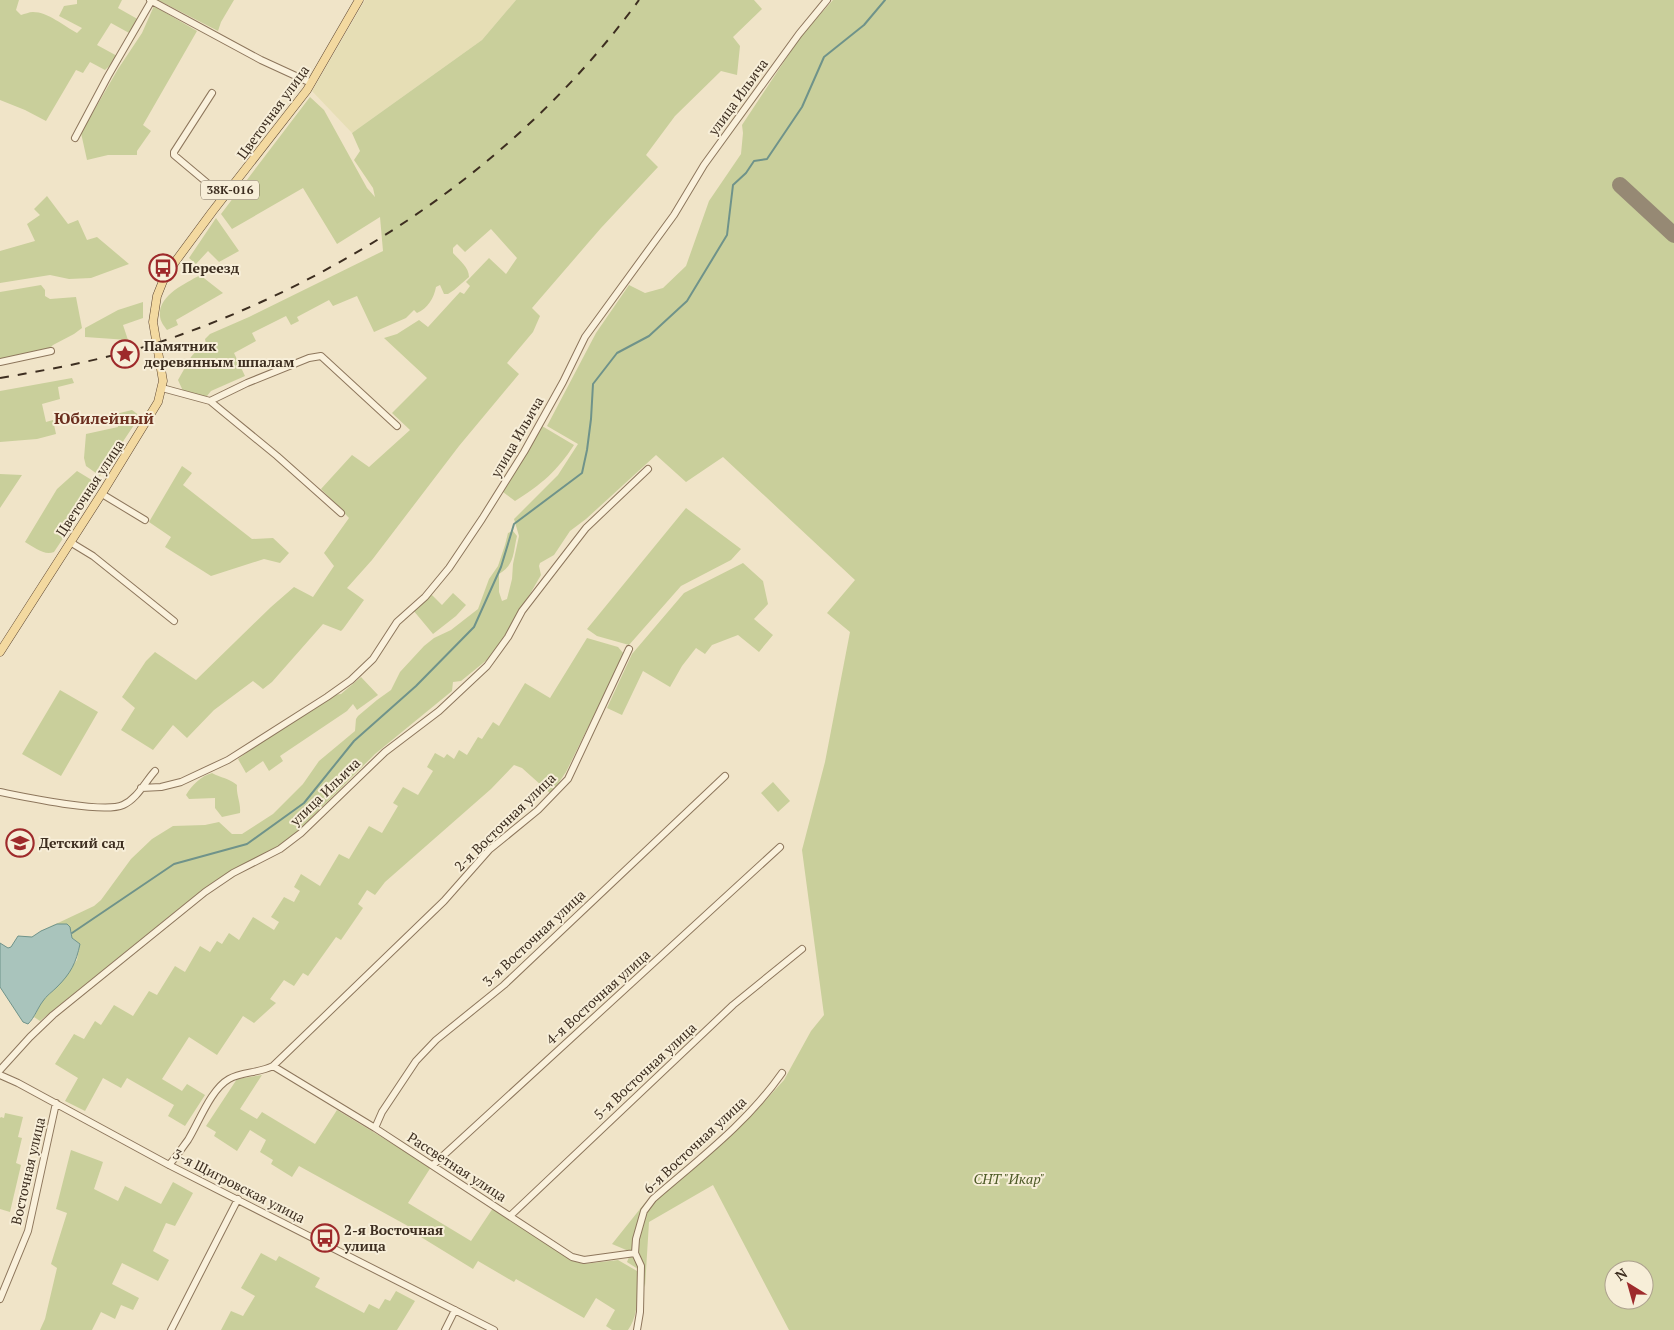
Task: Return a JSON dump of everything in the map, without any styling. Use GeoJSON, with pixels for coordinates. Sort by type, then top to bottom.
{"type":"FeatureCollection","features":[{"type":"Feature","properties":{"kind":"main road","name":"Цветочная улица"},"geometry":{"type":"LineString","coordinates":[[0,652],[102,494],[158,402],[162,388],[153,322],[154,310],[158,292],[174,262],[311,83],[359,0]]}},
{"type":"Feature","properties":{"kind":"street"},"geometry":{"type":"LineString","coordinates":[[75,138],[152,0],[261,60],[311,83]]}},
{"type":"Feature","properties":{"kind":"street","name":"улица Ильича"},"geometry":{"type":"LineString","coordinates":[[141,788],[161,787],[181,782],[219,765],[327,697],[351,680],[374,659],[397,622],[425,597],[449,568],[524,452],[563,382],[585,337],[674,215],[704,165],[799,34],[827,0]]}},
{"type":"Feature","properties":{"kind":"street"},"geometry":{"type":"LineString","coordinates":[[212,93],[174,152],[174,155],[224,197]]}},
{"type":"Feature","properties":{"kind":"street"},"geometry":{"type":"LineString","coordinates":[[0,362],[51,351]]}},
{"type":"Feature","properties":{"kind":"street"},"geometry":{"type":"LineString","coordinates":[[210,401],[247,383],[309,358],[321,356],[397,426]]}},
{"type":"Feature","properties":{"kind":"street"},"geometry":{"type":"LineString","coordinates":[[162,388],[210,401],[342,513]]}},
{"type":"Feature","properties":{"kind":"street","name":"улица Ильича"},"geometry":{"type":"LineString","coordinates":[[0,1070],[53,1015],[205,892],[233,873],[280,849],[301,833],[385,752],[438,711],[487,666],[508,637],[522,612],[586,528],[648,469]]}},
{"type":"Feature","properties":{"kind":"street"},"geometry":{"type":"LineString","coordinates":[[102,494],[146,520]]}},
{"type":"Feature","properties":{"kind":"street"},"geometry":{"type":"LineString","coordinates":[[70,542],[93,556],[174,621]]}},
{"type":"Feature","properties":{"kind":"street","name":"2-я Восточная улица"},"geometry":{"type":"LineString","coordinates":[[169,1165],[187,1141],[215,1093],[225,1082],[234,1076],[262,1071],[273,1066],[444,901],[489,850],[538,810],[561,788],[568,779],[629,649]]}},
{"type":"Feature","properties":{"kind":"street"},"geometry":{"type":"LineString","coordinates":[[0,792],[104,809],[122,805],[133,798],[155,771]]}},
{"type":"Feature","properties":{"kind":"street","name":"3-я Восточная улица"},"geometry":{"type":"LineString","coordinates":[[375,1128],[382,1112],[416,1061],[436,1040],[504,985],[725,776]]}},
{"type":"Feature","properties":{"kind":"street","name":"4-я Восточная улица"},"geometry":{"type":"LineString","coordinates":[[433,1165],[780,847]]}},
{"type":"Feature","properties":{"kind":"street","name":"5-я Восточная улица"},"geometry":{"type":"LineString","coordinates":[[510,1216],[733,1005],[802,949]]}},
{"type":"Feature","properties":{"kind":"street","name":"Рассветная улица"},"geometry":{"type":"LineString","coordinates":[[273,1066],[433,1165],[572,1257],[584,1260],[635,1253]]}},
{"type":"Feature","properties":{"kind":"street","name":"6-я Восточная улица"},"geometry":{"type":"LineString","coordinates":[[637,1330],[640,1312],[641,1266],[635,1253],[636,1239],[644,1211],[653,1199],[731,1131],[769,1092],[782,1073]]}},
{"type":"Feature","properties":{"kind":"street","name":"3-я Щигровская улица"},"geometry":{"type":"LineString","coordinates":[[0,1075],[56,1103],[169,1165],[494,1330]]}},
{"type":"Feature","properties":{"kind":"street","name":"Восточная улица"},"geometry":{"type":"LineString","coordinates":[[0,1299],[28,1231],[56,1103]]}},
{"type":"Feature","properties":{"kind":"street"},"geometry":{"type":"LineString","coordinates":[[171,1330],[238,1199]]}},
{"type":"Feature","properties":{"kind":"street"},"geometry":{"type":"LineString","coordinates":[[445,1330],[455,1310]]}},
{"type":"Feature","properties":{"kind":"shaded area"},"geometry":{"type":"Polygon","coordinates":[[[365,0],[516,0],[482,40],[352,133],[312,91],[365,0]]]}},
{"type":"Feature","properties":{"kind":"green space"},"geometry":{"type":"Polygon","coordinates":[[[0,0],[19,0],[16,10],[21,15],[33,12],[44,14],[77,33],[82,28],[59,16],[64,6],[77,4],[77,0],[122,0],[118,8],[141,21],[131,34],[111,23],[97,45],[119,57],[105,70],[90,62],[83,73],[76,70],[46,121],[0,100],[0,0]]]}},
{"type":"Feature","properties":{"kind":"green space"},"geometry":{"type":"Polygon","coordinates":[[[158,0],[234,0],[218,31],[158,0]]]}},
{"type":"Feature","properties":{"kind":"green space"},"geometry":{"type":"Polygon","coordinates":[[[516,0],[754,0],[762,9],[733,37],[740,46],[737,75],[721,71],[675,116],[646,155],[658,167],[601,228],[532,308],[540,316],[533,332],[507,363],[519,374],[459,446],[372,560],[347,588],[364,600],[343,629],[341,631],[323,624],[272,682],[263,689],[253,681],[214,710],[187,738],[173,725],[153,750],[121,730],[135,708],[122,697],[146,661],[155,652],[196,680],[294,587],[313,597],[334,566],[324,553],[349,518],[321,489],[352,455],[369,467],[410,430],[392,413],[427,378],[384,338],[397,334],[419,320],[428,327],[460,292],[464,294],[470,286],[466,282],[489,258],[506,274],[517,258],[491,229],[465,252],[457,244],[453,248],[453,253],[466,267],[469,277],[448,294],[444,294],[440,285],[436,287],[430,302],[421,311],[417,313],[414,310],[406,318],[374,332],[357,296],[333,306],[329,300],[297,317],[299,321],[291,325],[286,316],[252,333],[256,341],[234,353],[245,376],[211,391],[207,396],[201,398],[183,391],[178,380],[191,357],[202,344],[206,344],[205,339],[210,334],[249,317],[383,251],[380,217],[337,244],[303,188],[232,229],[221,214],[310,97],[324,110],[367,188],[375,197],[373,188],[354,160],[360,151],[352,133],[482,40],[516,0]]]}},
{"type":"Feature","properties":{"kind":"green space","name":"СНТ \"Икар\""},"geometry":{"type":"Polygon","coordinates":[[[833,0],[1674,0],[1674,1330],[789,1330],[713,1185],[649,1222],[645,1287],[641,1271],[627,1262],[631,1252],[612,1244],[644,1204],[673,1177],[721,1143],[755,1112],[784,1080],[811,1031],[824,1015],[802,850],[825,762],[850,632],[827,613],[855,580],[723,457],[686,482],[656,455],[586,519],[570,531],[554,555],[540,563],[541,575],[501,644],[488,659],[461,681],[453,682],[452,691],[375,754],[292,837],[274,849],[229,872],[203,889],[40,1021],[34,1017],[43,1000],[58,986],[77,960],[80,944],[72,938],[72,933],[67,924],[56,924],[94,906],[101,900],[131,859],[152,839],[173,826],[205,825],[219,822],[232,834],[242,834],[273,814],[303,784],[319,761],[355,731],[358,716],[391,690],[400,672],[424,646],[434,638],[451,630],[478,609],[489,579],[498,566],[508,533],[513,531],[517,536],[511,562],[499,574],[499,592],[502,601],[507,599],[519,536],[514,519],[558,475],[578,444],[547,426],[596,333],[629,285],[645,293],[663,288],[686,266],[709,201],[741,154],[742,125],[801,36],[833,0]]]}},
{"type":"Feature","properties":{"kind":"green space"},"geometry":{"type":"Polygon","coordinates":[[[154,6],[197,31],[143,125],[151,131],[137,151],[137,155],[108,155],[87,160],[81,133],[118,69],[142,33],[154,6]]]}},
{"type":"Feature","properties":{"kind":"green space"},"geometry":{"type":"Polygon","coordinates":[[[47,196],[68,224],[78,220],[87,240],[97,237],[129,264],[91,278],[69,279],[50,275],[0,283],[0,251],[35,241],[27,224],[40,215],[34,209],[47,196]]]}},
{"type":"Feature","properties":{"kind":"green space"},"geometry":{"type":"Polygon","coordinates":[[[216,218],[239,251],[219,262],[208,251],[196,264],[189,258],[216,218]]]}},
{"type":"Feature","properties":{"kind":"green space"},"geometry":{"type":"Polygon","coordinates":[[[200,275],[223,293],[176,320],[178,325],[167,330],[160,318],[163,302],[180,286],[200,275]]]}},
{"type":"Feature","properties":{"kind":"green space"},"geometry":{"type":"Polygon","coordinates":[[[41,285],[45,290],[45,296],[50,299],[76,297],[82,328],[48,350],[0,360],[0,292],[41,285]]]}},
{"type":"Feature","properties":{"kind":"green space"},"geometry":{"type":"Polygon","coordinates":[[[143,302],[143,318],[123,325],[128,340],[85,337],[85,328],[118,310],[143,302]]]}},
{"type":"Feature","properties":{"kind":"green space"},"geometry":{"type":"Polygon","coordinates":[[[72,378],[74,383],[58,387],[60,399],[42,404],[46,422],[53,420],[56,434],[37,439],[0,442],[0,391],[72,378]]]}},
{"type":"Feature","properties":{"kind":"green space"},"geometry":{"type":"Polygon","coordinates":[[[132,410],[140,416],[100,476],[86,466],[84,458],[86,434],[118,427],[116,414],[132,410]]]}},
{"type":"Feature","properties":{"kind":"green space"},"geometry":{"type":"Polygon","coordinates":[[[542,426],[574,445],[562,462],[548,476],[515,501],[503,492],[542,426]]]}},
{"type":"Feature","properties":{"kind":"green space"},"geometry":{"type":"Polygon","coordinates":[[[182,466],[192,473],[183,485],[252,539],[273,538],[289,553],[280,563],[264,559],[211,576],[165,547],[171,537],[149,522],[182,466]]]}},
{"type":"Feature","properties":{"kind":"green space"},"geometry":{"type":"Polygon","coordinates":[[[77,471],[95,482],[97,487],[54,552],[43,552],[25,542],[57,489],[77,471]]]}},
{"type":"Feature","properties":{"kind":"green space"},"geometry":{"type":"Polygon","coordinates":[[[0,474],[22,475],[0,508],[0,474]]]}},
{"type":"Feature","properties":{"kind":"green space"},"geometry":{"type":"Polygon","coordinates":[[[686,508],[741,549],[731,560],[681,586],[629,645],[597,636],[587,629],[686,508]]]}},
{"type":"Feature","properties":{"kind":"green space"},"geometry":{"type":"Polygon","coordinates":[[[743,563],[763,581],[768,604],[754,619],[773,635],[759,652],[738,635],[712,645],[705,654],[696,648],[682,666],[670,687],[643,671],[622,715],[607,708],[632,654],[684,593],[743,563]]]}},
{"type":"Feature","properties":{"kind":"green space"},"geometry":{"type":"Polygon","coordinates":[[[453,593],[466,605],[456,616],[433,634],[413,610],[431,594],[442,605],[453,593]]]}},
{"type":"Feature","properties":{"kind":"green space"},"geometry":{"type":"Polygon","coordinates":[[[587,638],[618,647],[624,654],[566,772],[551,794],[522,768],[514,765],[491,789],[385,882],[375,895],[367,890],[358,904],[363,908],[341,940],[336,937],[308,976],[303,973],[294,986],[284,980],[270,999],[276,1003],[254,1023],[243,1016],[217,1055],[189,1037],[162,1079],[182,1091],[187,1084],[205,1095],[185,1126],[168,1116],[174,1105],[127,1078],[121,1088],[103,1078],[85,1111],[65,1101],[78,1078],[55,1064],[74,1034],[84,1039],[95,1021],[101,1025],[114,1005],[133,1016],[149,991],[157,995],[175,966],[185,972],[200,946],[210,952],[217,941],[222,944],[229,933],[239,940],[253,917],[274,930],[279,922],[271,917],[284,897],[294,902],[300,891],[294,887],[301,874],[320,886],[339,854],[349,859],[369,826],[382,833],[398,806],[393,803],[403,787],[418,795],[433,771],[427,767],[435,753],[444,758],[447,754],[454,759],[459,750],[467,755],[478,737],[482,739],[493,722],[499,726],[525,683],[550,698],[587,638]]]}},
{"type":"Feature","properties":{"kind":"green space"},"geometry":{"type":"Polygon","coordinates":[[[361,677],[378,695],[357,710],[353,704],[347,711],[280,756],[283,761],[269,771],[263,761],[246,773],[238,759],[289,721],[333,695],[341,694],[361,677]]]}},
{"type":"Feature","properties":{"kind":"green space"},"geometry":{"type":"Polygon","coordinates":[[[60,690],[98,712],[61,776],[22,754],[60,690]]]}},
{"type":"Feature","properties":{"kind":"green space"},"geometry":{"type":"Polygon","coordinates":[[[212,773],[237,785],[240,813],[222,817],[215,808],[215,798],[189,799],[186,795],[197,781],[212,773]]]}},
{"type":"Feature","properties":{"kind":"green space"},"geometry":{"type":"Polygon","coordinates":[[[773,782],[790,801],[778,812],[761,793],[773,782]]]}},
{"type":"Feature","properties":{"kind":"green space"},"geometry":{"type":"Polygon","coordinates":[[[262,1075],[240,1109],[257,1119],[262,1112],[315,1144],[337,1110],[431,1167],[408,1203],[471,1241],[493,1208],[573,1261],[584,1264],[618,1260],[637,1271],[636,1309],[628,1330],[612,1330],[606,1326],[615,1310],[596,1298],[584,1318],[516,1279],[514,1282],[478,1261],[473,1269],[416,1234],[417,1231],[299,1166],[292,1177],[271,1164],[273,1160],[260,1152],[266,1140],[250,1130],[237,1151],[214,1136],[216,1132],[206,1126],[237,1079],[262,1075]]]}},
{"type":"Feature","properties":{"kind":"green space"},"geometry":{"type":"Polygon","coordinates":[[[5,1113],[23,1117],[18,1137],[22,1138],[16,1163],[21,1165],[10,1212],[0,1209],[0,1118],[4,1118],[5,1113]]]}},
{"type":"Feature","properties":{"kind":"green space"},"geometry":{"type":"Polygon","coordinates":[[[71,1150],[103,1162],[94,1189],[118,1201],[125,1186],[161,1204],[173,1182],[193,1193],[175,1226],[166,1223],[153,1251],[169,1260],[158,1281],[122,1263],[112,1284],[139,1298],[133,1310],[121,1305],[115,1319],[101,1312],[92,1330],[40,1330],[45,1319],[57,1268],[51,1264],[67,1213],[56,1209],[71,1150]]]}},
{"type":"Feature","properties":{"kind":"green space"},"geometry":{"type":"Polygon","coordinates":[[[261,1253],[276,1261],[279,1256],[320,1278],[315,1287],[364,1313],[369,1304],[379,1309],[385,1299],[390,1301],[396,1291],[415,1301],[397,1330],[221,1330],[231,1311],[243,1316],[255,1296],[241,1288],[261,1253]]]}},
{"type":"Feature","properties":{"kind":"water"},"geometry":{"type":"Polygon","coordinates":[[[57,924],[67,924],[70,927],[72,938],[80,944],[77,957],[66,977],[44,999],[28,1024],[23,1022],[0,987],[0,943],[8,948],[11,947],[18,936],[32,937],[57,924]]]}},
{"type":"Feature","properties":{"kind":"waterway"},"geometry":{"type":"LineString","coordinates":[[72,933],[174,864],[247,844],[304,803],[354,741],[416,686],[474,627],[501,567],[514,524],[582,473],[591,419],[593,384],[617,353],[649,336],[687,301],[727,235],[733,185],[746,173],[754,161],[767,159],[802,107],[824,57],[864,25],[885,0]]}},
{"type":"Feature","properties":{"kind":"taxiway"},"geometry":{"type":"LineString","coordinates":[[1620,185],[1674,235]]}},
{"type":"Feature","properties":{"kind":"railway"},"geometry":{"type":"LineString","coordinates":[[0,378],[79,363],[157,343],[227,317],[295,286],[361,250],[425,209],[484,163],[540,113],[592,59],[639,0]]}},
{"type":"Feature","properties":{"kind":"place","name":"Переезд"},"geometry":{"type":"Point","coordinates":[163,268]}},
{"type":"Feature","properties":{"kind":"place","name":"Памятник деревянным шпалам"},"geometry":{"type":"Point","coordinates":[125,354]}},
{"type":"Feature","properties":{"kind":"place","name":"Детский сад"},"geometry":{"type":"Point","coordinates":[20,843]}},
{"type":"Feature","properties":{"kind":"place","name":"2-я Восточная улица"},"geometry":{"type":"Point","coordinates":[325,1238]}},
{"type":"Feature","properties":{"kind":"district","name":"Юбилейный"},"geometry":{"type":"Point","coordinates":[104,418]}}]}
